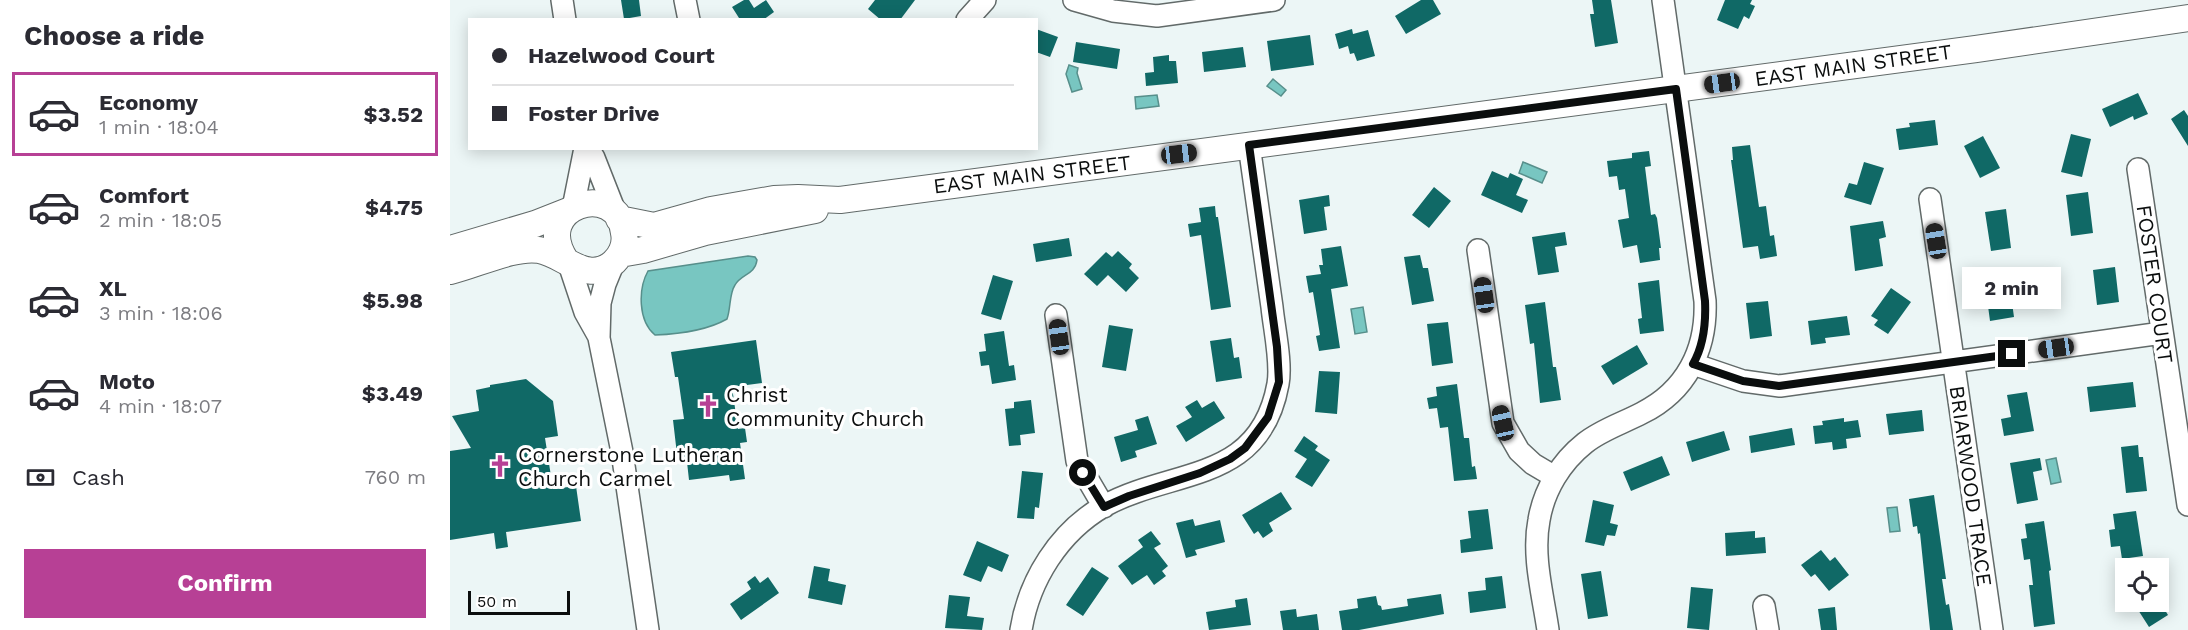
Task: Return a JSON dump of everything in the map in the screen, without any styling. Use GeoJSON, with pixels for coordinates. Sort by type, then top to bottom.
{"type":"FeatureCollection","features":[{"type":"Feature","properties":{"kind":"main road","name":"EAST MAIN STREET"},"geometry":{"type":"LineString","coordinates":[[618,216],[654,226],[711,210],[763,201],[798,198],[840,200],[1676,89],[2188,18]]}},
{"type":"Feature","properties":{"kind":"main road","name":"EAST MAIN STREET"},"geometry":{"type":"LineString","coordinates":[[617,258],[725,227],[812,211],[840,200]]}},
{"type":"Feature","properties":{"kind":"main road"},"geometry":{"type":"LineString","coordinates":[[450,249],[535,224],[588,203],[596,203],[610,209],[618,216],[625,236],[617,258],[600,270],[576,268],[548,252],[527,249],[450,272]]}},
{"type":"Feature","properties":{"kind":"main road"},"geometry":{"type":"LineString","coordinates":[[567,262],[556,241],[561,220],[570,209]]}},
{"type":"Feature","properties":{"kind":"street"},"geometry":{"type":"LineString","coordinates":[[562,0],[566,18]]}},
{"type":"Feature","properties":{"kind":"street"},"geometry":{"type":"LineString","coordinates":[[684,0],[688,18]]}},
{"type":"Feature","properties":{"kind":"street"},"geometry":{"type":"LineString","coordinates":[[969,18],[985,0]]}},
{"type":"Feature","properties":{"kind":"street"},"geometry":{"type":"LineString","coordinates":[[1074,0],[1113,11],[1156,16],[1274,0]]}},
{"type":"Feature","properties":{"kind":"street"},"geometry":{"type":"LineString","coordinates":[[1548,630],[1537,543],[1539,520],[1547,492],[1555,477],[1586,442],[1666,398],[1682,383],[1693,364],[1706,321],[1663,0]]}},
{"type":"Feature","properties":{"kind":"street"},"geometry":{"type":"LineString","coordinates":[[1021,630],[1024,611],[1037,577],[1058,546],[1073,531],[1104,507],[1129,496],[1200,473],[1230,459],[1245,448],[1268,417],[1279,382],[1277,347],[1249,145]]}},
{"type":"Feature","properties":{"kind":"street"},"geometry":{"type":"LineString","coordinates":[[570,209],[586,150]]}},
{"type":"Feature","properties":{"kind":"street"},"geometry":{"type":"LineString","coordinates":[[588,150],[594,158],[618,216]]}},
{"type":"Feature","properties":{"kind":"street","name":"FOSTER COURT"},"geometry":{"type":"LineString","coordinates":[[2138,169],[2188,505]]}},
{"type":"Feature","properties":{"kind":"street","name":"BRIARWOOD TRACE"},"geometry":{"type":"LineString","coordinates":[[1930,199],[1992,630]]}},
{"type":"Feature","properties":{"kind":"street"},"geometry":{"type":"LineString","coordinates":[[1478,250],[1503,423],[1519,451],[1533,464],[1555,477]]}},
{"type":"Feature","properties":{"kind":"street"},"geometry":{"type":"LineString","coordinates":[[617,258],[605,284],[600,303],[599,338],[622,452],[648,630]]}},
{"type":"Feature","properties":{"kind":"street"},"geometry":{"type":"LineString","coordinates":[[567,262],[585,312],[599,338]]}},
{"type":"Feature","properties":{"kind":"street"},"geometry":{"type":"LineString","coordinates":[[1056,315],[1077,461],[1104,507]]}},
{"type":"Feature","properties":{"kind":"street"},"geometry":{"type":"LineString","coordinates":[[1693,364],[1743,381],[1779,386],[2162,333]]}},
{"type":"Feature","properties":{"kind":"street"},"geometry":{"type":"LineString","coordinates":[[1764,606],[1768,630]]}},
{"type":"Feature","properties":{"kind":"water"},"geometry":{"type":"Polygon","coordinates":[[[1069,65],[1078,68],[1077,73],[1082,89],[1072,92],[1066,74],[1069,65]]]}},
{"type":"Feature","properties":{"kind":"water"},"geometry":{"type":"Polygon","coordinates":[[[1273,79],[1286,90],[1281,96],[1267,86],[1273,79]]]}},
{"type":"Feature","properties":{"kind":"water"},"geometry":{"type":"Polygon","coordinates":[[[1157,95],[1159,106],[1136,109],[1135,97],[1157,95]]]}},
{"type":"Feature","properties":{"kind":"water"},"geometry":{"type":"Polygon","coordinates":[[[1523,162],[1547,172],[1542,183],[1519,173],[1523,162]]]}},
{"type":"Feature","properties":{"kind":"water"},"geometry":{"type":"Polygon","coordinates":[[[748,256],[755,257],[756,265],[735,285],[727,319],[683,333],[655,335],[649,329],[641,305],[642,287],[648,271],[748,256]]]}},
{"type":"Feature","properties":{"kind":"water"},"geometry":{"type":"Polygon","coordinates":[[[1363,307],[1367,332],[1355,334],[1351,309],[1363,307]]]}},
{"type":"Feature","properties":{"kind":"water"},"geometry":{"type":"Polygon","coordinates":[[[2056,458],[2061,482],[2051,484],[2046,460],[2056,458]]]}},
{"type":"Feature","properties":{"kind":"water"},"geometry":{"type":"Polygon","coordinates":[[[1897,507],[1900,531],[1890,532],[1887,508],[1897,507]]]}},
{"type":"Feature","properties":{"kind":"building"},"geometry":{"type":"Polygon","coordinates":[[[621,0],[639,0],[641,16],[624,18],[621,0]]]}},
{"type":"Feature","properties":{"kind":"building"},"geometry":{"type":"Polygon","coordinates":[[[744,0],[749,0],[754,8],[766,0],[774,12],[766,18],[739,18],[732,7],[744,0]]]}},
{"type":"Feature","properties":{"kind":"building"},"geometry":{"type":"Polygon","coordinates":[[[875,0],[915,0],[902,18],[879,18],[868,9],[875,0]]]}},
{"type":"Feature","properties":{"kind":"building"},"geometry":{"type":"Polygon","coordinates":[[[1421,0],[1433,0],[1441,14],[1406,34],[1395,16],[1421,0]]]}},
{"type":"Feature","properties":{"kind":"building"},"geometry":{"type":"Polygon","coordinates":[[[1592,0],[1611,0],[1618,43],[1595,47],[1590,14],[1594,14],[1592,0]]]}},
{"type":"Feature","properties":{"kind":"building"},"geometry":{"type":"Polygon","coordinates":[[[1725,0],[1752,0],[1750,4],[1755,6],[1749,19],[1744,16],[1738,29],[1717,20],[1725,0]]]}},
{"type":"Feature","properties":{"kind":"building"},"geometry":{"type":"Polygon","coordinates":[[[1352,29],[1353,34],[1368,30],[1375,56],[1357,61],[1354,53],[1350,54],[1348,46],[1339,49],[1335,34],[1352,29]]]}},
{"type":"Feature","properties":{"kind":"building"},"geometry":{"type":"Polygon","coordinates":[[[1038,30],[1058,37],[1050,57],[1038,53],[1038,30]]]}},
{"type":"Feature","properties":{"kind":"building"},"geometry":{"type":"Polygon","coordinates":[[[1310,35],[1314,65],[1271,71],[1267,41],[1310,35]]]}},
{"type":"Feature","properties":{"kind":"building"},"geometry":{"type":"Polygon","coordinates":[[[1076,42],[1120,49],[1117,69],[1073,62],[1076,42]]]}},
{"type":"Feature","properties":{"kind":"building"},"geometry":{"type":"Polygon","coordinates":[[[1243,47],[1246,67],[1204,72],[1202,52],[1243,47]]]}},
{"type":"Feature","properties":{"kind":"building"},"geometry":{"type":"Polygon","coordinates":[[[1169,55],[1169,61],[1176,61],[1178,83],[1146,86],[1145,73],[1154,72],[1153,57],[1169,55]]]}},
{"type":"Feature","properties":{"kind":"building"},"geometry":{"type":"Polygon","coordinates":[[[2138,93],[2148,114],[2134,120],[2133,116],[2110,127],[2102,109],[2138,93]]]}},
{"type":"Feature","properties":{"kind":"building"},"geometry":{"type":"Polygon","coordinates":[[[2184,110],[2188,116],[2188,146],[2171,119],[2184,110]]]}},
{"type":"Feature","properties":{"kind":"building"},"geometry":{"type":"Polygon","coordinates":[[[1935,120],[1938,145],[1899,150],[1896,129],[1910,127],[1909,123],[1935,120]]]}},
{"type":"Feature","properties":{"kind":"building"},"geometry":{"type":"Polygon","coordinates":[[[2071,134],[2091,139],[2082,177],[2061,172],[2071,134]]]}},
{"type":"Feature","properties":{"kind":"building"},"geometry":{"type":"Polygon","coordinates":[[[1983,136],[2000,168],[1980,178],[1964,146],[1983,136]]]}},
{"type":"Feature","properties":{"kind":"building"},"geometry":{"type":"Polygon","coordinates":[[[1750,145],[1759,207],[1766,206],[1770,236],[1774,235],[1777,256],[1760,259],[1758,246],[1743,248],[1731,160],[1733,160],[1732,147],[1750,145]]]}},
{"type":"Feature","properties":{"kind":"building"},"geometry":{"type":"Polygon","coordinates":[[[1649,151],[1651,166],[1645,167],[1651,215],[1655,214],[1657,218],[1661,248],[1659,248],[1660,260],[1640,263],[1637,245],[1623,248],[1618,220],[1629,218],[1625,189],[1619,190],[1617,176],[1609,177],[1607,161],[1632,158],[1632,153],[1649,151]]]}},
{"type":"Feature","properties":{"kind":"building"},"geometry":{"type":"Polygon","coordinates":[[[1864,162],[1884,168],[1871,205],[1844,197],[1849,183],[1857,185],[1864,162]]]}},
{"type":"Feature","properties":{"kind":"building"},"geometry":{"type":"Polygon","coordinates":[[[1492,171],[1508,178],[1510,173],[1523,179],[1516,195],[1528,200],[1522,213],[1481,195],[1492,171]]]}},
{"type":"Feature","properties":{"kind":"building"},"geometry":{"type":"Polygon","coordinates":[[[1434,187],[1451,201],[1429,228],[1412,215],[1434,187]]]}},
{"type":"Feature","properties":{"kind":"building"},"geometry":{"type":"Polygon","coordinates":[[[2088,192],[2093,233],[2071,236],[2066,195],[2088,192]]]}},
{"type":"Feature","properties":{"kind":"building"},"geometry":{"type":"Polygon","coordinates":[[[1329,195],[1330,206],[1324,207],[1327,230],[1304,234],[1299,200],[1329,195]]]}},
{"type":"Feature","properties":{"kind":"building"},"geometry":{"type":"Polygon","coordinates":[[[1215,206],[1231,307],[1211,310],[1201,235],[1190,237],[1188,224],[1201,222],[1199,208],[1215,206]]]}},
{"type":"Feature","properties":{"kind":"building"},"geometry":{"type":"Polygon","coordinates":[[[2006,209],[2011,248],[1991,251],[1985,212],[2006,209]]]}},
{"type":"Feature","properties":{"kind":"building"},"geometry":{"type":"Polygon","coordinates":[[[1883,221],[1886,237],[1879,239],[1883,266],[1855,271],[1850,226],[1883,221]]]}},
{"type":"Feature","properties":{"kind":"building"},"geometry":{"type":"Polygon","coordinates":[[[1565,232],[1567,245],[1555,247],[1559,272],[1538,275],[1532,237],[1565,232]]]}},
{"type":"Feature","properties":{"kind":"building"},"geometry":{"type":"Polygon","coordinates":[[[1069,238],[1072,256],[1036,262],[1033,244],[1069,238]]]}},
{"type":"Feature","properties":{"kind":"building"},"geometry":{"type":"Polygon","coordinates":[[[1341,246],[1348,286],[1331,289],[1340,348],[1319,351],[1316,336],[1320,335],[1313,292],[1309,293],[1306,276],[1321,274],[1319,265],[1323,265],[1321,249],[1341,246]]]}},
{"type":"Feature","properties":{"kind":"building"},"geometry":{"type":"Polygon","coordinates":[[[1118,251],[1132,264],[1129,268],[1139,278],[1126,292],[1108,275],[1097,286],[1084,274],[1106,252],[1112,257],[1118,251]]]}},
{"type":"Feature","properties":{"kind":"building"},"geometry":{"type":"Polygon","coordinates":[[[1420,255],[1423,268],[1428,268],[1434,301],[1412,305],[1404,257],[1420,255]]]}},
{"type":"Feature","properties":{"kind":"building"},"geometry":{"type":"Polygon","coordinates":[[[2115,267],[2119,302],[2097,305],[2093,270],[2115,267]]]}},
{"type":"Feature","properties":{"kind":"building"},"geometry":{"type":"Polygon","coordinates":[[[993,275],[1013,281],[1001,320],[981,314],[993,275]]]}},
{"type":"Feature","properties":{"kind":"building"},"geometry":{"type":"Polygon","coordinates":[[[1659,280],[1664,331],[1640,334],[1638,319],[1642,318],[1638,283],[1659,280]]]}},
{"type":"Feature","properties":{"kind":"building"},"geometry":{"type":"Polygon","coordinates":[[[2009,281],[2014,317],[1990,321],[1988,306],[1992,306],[1988,284],[2009,281]]]}},
{"type":"Feature","properties":{"kind":"building"},"geometry":{"type":"Polygon","coordinates":[[[1891,288],[1911,302],[1888,334],[1874,325],[1878,320],[1871,316],[1891,288]]]}},
{"type":"Feature","properties":{"kind":"building"},"geometry":{"type":"Polygon","coordinates":[[[1768,301],[1772,336],[1750,339],[1746,303],[1768,301]]]}},
{"type":"Feature","properties":{"kind":"building"},"geometry":{"type":"Polygon","coordinates":[[[1545,302],[1553,367],[1556,367],[1561,400],[1540,403],[1534,343],[1530,344],[1525,305],[1545,302]]]}},
{"type":"Feature","properties":{"kind":"building"},"geometry":{"type":"Polygon","coordinates":[[[1847,316],[1850,335],[1825,338],[1826,343],[1811,345],[1808,321],[1847,316]]]}},
{"type":"Feature","properties":{"kind":"building"},"geometry":{"type":"Polygon","coordinates":[[[1448,322],[1453,363],[1432,366],[1427,324],[1448,322]]]}},
{"type":"Feature","properties":{"kind":"building"},"geometry":{"type":"Polygon","coordinates":[[[1109,325],[1133,329],[1126,371],[1102,367],[1109,325]]]}},
{"type":"Feature","properties":{"kind":"building"},"geometry":{"type":"Polygon","coordinates":[[[1004,331],[1009,366],[1014,365],[1016,380],[992,384],[989,365],[981,366],[979,352],[986,351],[984,334],[1004,331]]]}},
{"type":"Feature","properties":{"kind":"building"},"geometry":{"type":"Polygon","coordinates":[[[1231,338],[1234,358],[1239,357],[1242,378],[1216,382],[1210,341],[1231,338]]]}},
{"type":"Feature","properties":{"kind":"building","name":"Christ Community Church"},"geometry":{"type":"Polygon","coordinates":[[[756,340],[762,383],[732,387],[738,429],[745,428],[747,442],[740,443],[745,479],[730,481],[729,475],[689,480],[687,462],[678,463],[673,420],[684,419],[678,377],[675,377],[671,352],[756,340]]]}},
{"type":"Feature","properties":{"kind":"building"},"geometry":{"type":"Polygon","coordinates":[[[1637,345],[1648,364],[1613,385],[1601,366],[1637,345]]]}},
{"type":"Feature","properties":{"kind":"building"},"geometry":{"type":"Polygon","coordinates":[[[1319,371],[1340,372],[1337,414],[1315,412],[1319,371]]]}},
{"type":"Feature","properties":{"kind":"building","name":"Cornerstone Lutheran Church Carmel"},"geometry":{"type":"Polygon","coordinates":[[[526,379],[553,401],[558,436],[545,438],[553,489],[576,486],[581,521],[506,532],[508,547],[496,549],[494,533],[450,540],[450,451],[471,448],[452,416],[479,411],[476,390],[490,387],[490,385],[526,379]]]}},
{"type":"Feature","properties":{"kind":"building"},"geometry":{"type":"Polygon","coordinates":[[[2133,382],[2136,407],[2090,412],[2087,387],[2133,382]]]}},
{"type":"Feature","properties":{"kind":"building"},"geometry":{"type":"Polygon","coordinates":[[[1457,384],[1464,438],[1469,438],[1472,467],[1475,466],[1477,479],[1454,481],[1448,427],[1440,428],[1437,408],[1429,409],[1427,398],[1437,396],[1436,387],[1457,384]]]}},
{"type":"Feature","properties":{"kind":"building"},"geometry":{"type":"Polygon","coordinates":[[[2027,392],[2034,431],[2004,436],[2001,419],[2011,417],[2007,395],[2027,392]]]}},
{"type":"Feature","properties":{"kind":"building"},"geometry":{"type":"Polygon","coordinates":[[[1031,400],[1035,433],[1020,435],[1021,445],[1009,446],[1005,409],[1014,408],[1014,402],[1031,400]]]}},
{"type":"Feature","properties":{"kind":"building"},"geometry":{"type":"Polygon","coordinates":[[[1197,400],[1202,408],[1214,401],[1225,418],[1186,442],[1176,426],[1192,417],[1185,407],[1197,400]]]}},
{"type":"Feature","properties":{"kind":"building"},"geometry":{"type":"Polygon","coordinates":[[[1922,410],[1924,431],[1889,435],[1886,414],[1922,410]]]}},
{"type":"Feature","properties":{"kind":"building"},"geometry":{"type":"Polygon","coordinates":[[[1148,416],[1157,444],[1135,451],[1137,457],[1121,462],[1114,437],[1138,430],[1135,420],[1148,416]]]}},
{"type":"Feature","properties":{"kind":"building"},"geometry":{"type":"Polygon","coordinates":[[[1844,418],[1844,422],[1858,420],[1861,437],[1846,439],[1847,448],[1833,450],[1832,442],[1815,444],[1813,426],[1823,425],[1822,421],[1844,418]]]}},
{"type":"Feature","properties":{"kind":"building"},"geometry":{"type":"Polygon","coordinates":[[[1792,428],[1795,445],[1751,453],[1749,436],[1792,428]]]}},
{"type":"Feature","properties":{"kind":"building"},"geometry":{"type":"Polygon","coordinates":[[[1724,431],[1730,450],[1692,462],[1686,442],[1724,431]]]}},
{"type":"Feature","properties":{"kind":"building"},"geometry":{"type":"Polygon","coordinates":[[[1304,436],[1318,446],[1315,450],[1330,460],[1312,487],[1295,477],[1307,459],[1294,451],[1304,436]]]}},
{"type":"Feature","properties":{"kind":"building"},"geometry":{"type":"Polygon","coordinates":[[[2138,445],[2139,457],[2143,457],[2147,491],[2126,493],[2121,447],[2138,445]]]}},
{"type":"Feature","properties":{"kind":"building"},"geometry":{"type":"Polygon","coordinates":[[[1662,456],[1670,475],[1631,491],[1623,472],[1662,456]]]}},
{"type":"Feature","properties":{"kind":"building"},"geometry":{"type":"Polygon","coordinates":[[[2040,458],[2042,470],[2033,472],[2038,500],[2017,504],[2010,463],[2040,458]]]}},
{"type":"Feature","properties":{"kind":"building"},"geometry":{"type":"Polygon","coordinates":[[[1022,471],[1043,473],[1039,508],[1035,507],[1034,519],[1017,518],[1022,471]]]}},
{"type":"Feature","properties":{"kind":"building"},"geometry":{"type":"Polygon","coordinates":[[[1281,492],[1292,509],[1269,523],[1273,531],[1263,538],[1258,531],[1254,534],[1242,515],[1281,492]]]}},
{"type":"Feature","properties":{"kind":"building"},"geometry":{"type":"Polygon","coordinates":[[[1934,495],[1946,579],[1942,579],[1953,630],[1930,630],[1920,533],[1918,534],[1917,526],[1913,527],[1909,499],[1934,495]]]}},
{"type":"Feature","properties":{"kind":"building"},"geometry":{"type":"Polygon","coordinates":[[[1593,500],[1614,505],[1610,523],[1618,525],[1615,536],[1607,535],[1604,546],[1585,542],[1593,500]]]}},
{"type":"Feature","properties":{"kind":"building"},"geometry":{"type":"Polygon","coordinates":[[[1488,509],[1493,549],[1461,553],[1460,540],[1471,538],[1468,511],[1488,509]]]}},
{"type":"Feature","properties":{"kind":"building"},"geometry":{"type":"Polygon","coordinates":[[[2136,511],[2143,556],[2122,558],[2120,546],[2111,547],[2109,530],[2115,529],[2113,514],[2136,511]]]}},
{"type":"Feature","properties":{"kind":"building"},"geometry":{"type":"Polygon","coordinates":[[[1193,519],[1195,526],[1220,520],[1225,542],[1195,550],[1197,555],[1186,558],[1176,523],[1193,519]]]}},
{"type":"Feature","properties":{"kind":"building"},"geometry":{"type":"Polygon","coordinates":[[[2044,521],[2055,624],[2034,627],[2029,585],[2033,585],[2030,559],[2024,560],[2021,539],[2027,538],[2025,524],[2044,521]]]}},
{"type":"Feature","properties":{"kind":"building"},"geometry":{"type":"Polygon","coordinates":[[[1151,531],[1161,544],[1154,548],[1168,566],[1162,571],[1166,576],[1154,585],[1147,575],[1132,585],[1118,566],[1143,547],[1138,540],[1151,531]]]}},
{"type":"Feature","properties":{"kind":"building"},"geometry":{"type":"Polygon","coordinates":[[[1755,531],[1755,538],[1765,537],[1766,553],[1726,556],[1725,533],[1755,531]]]}},
{"type":"Feature","properties":{"kind":"building"},"geometry":{"type":"Polygon","coordinates":[[[977,541],[1009,555],[1002,572],[988,566],[981,582],[963,575],[977,541]]]}},
{"type":"Feature","properties":{"kind":"building"},"geometry":{"type":"Polygon","coordinates":[[[1821,550],[1830,561],[1835,557],[1849,575],[1829,591],[1815,574],[1811,577],[1801,565],[1821,550]]]}},
{"type":"Feature","properties":{"kind":"building"},"geometry":{"type":"Polygon","coordinates":[[[814,566],[830,569],[828,581],[846,585],[842,605],[808,598],[814,566]]]}},
{"type":"Feature","properties":{"kind":"building"},"geometry":{"type":"Polygon","coordinates":[[[1092,567],[1109,578],[1083,616],[1066,605],[1092,567]]]}},
{"type":"Feature","properties":{"kind":"building"},"geometry":{"type":"Polygon","coordinates":[[[1601,571],[1608,616],[1588,619],[1581,574],[1601,571]]]}},
{"type":"Feature","properties":{"kind":"building"},"geometry":{"type":"Polygon","coordinates":[[[755,576],[760,583],[768,577],[779,593],[741,620],[730,604],[751,589],[747,582],[755,576]]]}},
{"type":"Feature","properties":{"kind":"building"},"geometry":{"type":"Polygon","coordinates":[[[1502,576],[1506,608],[1470,613],[1468,592],[1486,590],[1485,578],[1502,576]]]}},
{"type":"Feature","properties":{"kind":"building"},"geometry":{"type":"Polygon","coordinates":[[[1691,587],[1713,589],[1709,630],[1687,628],[1691,587]]]}},
{"type":"Feature","properties":{"kind":"building"},"geometry":{"type":"Polygon","coordinates":[[[1441,594],[1444,614],[1359,630],[1342,630],[1339,611],[1358,608],[1357,599],[1376,596],[1382,610],[1408,606],[1407,599],[1441,594]]]}},
{"type":"Feature","properties":{"kind":"building"},"geometry":{"type":"Polygon","coordinates":[[[949,595],[970,597],[967,616],[984,618],[982,630],[945,628],[949,595]]]}},
{"type":"Feature","properties":{"kind":"building"},"geometry":{"type":"Polygon","coordinates":[[[1247,598],[1251,625],[1209,630],[1206,612],[1236,607],[1235,600],[1247,598]]]}},
{"type":"Feature","properties":{"kind":"building"},"geometry":{"type":"Polygon","coordinates":[[[1835,607],[1837,630],[1821,630],[1818,609],[1835,607]]]}},
{"type":"Feature","properties":{"kind":"building"},"geometry":{"type":"Polygon","coordinates":[[[1296,609],[1297,617],[1317,614],[1319,630],[1283,630],[1280,611],[1296,609]]]}},
{"type":"Feature","properties":{"kind":"building"},"geometry":{"type":"Polygon","coordinates":[[[2139,612],[2166,612],[2168,615],[2149,627],[2139,612]]]}},
{"type":"Feature","properties":{"kind":"place","name":"Christ Community Church"},"geometry":{"type":"Point","coordinates":[708,406]}},
{"type":"Feature","properties":{"kind":"place","name":"Cornerstone Lutheran Church Carmel"},"geometry":{"type":"Point","coordinates":[500,466]}},
{"type":"Feature","properties":{"kind":"route"},"geometry":{"type":"LineString","coordinates":[[1083,473],[1104,507],[1129,496],[1200,473],[1230,459],[1245,448],[1268,417],[1279,382],[1277,347],[1249,145],[1676,89],[1705,301],[1706,321],[1693,364],[1743,381],[1779,386],[2012,354]]}}]}
